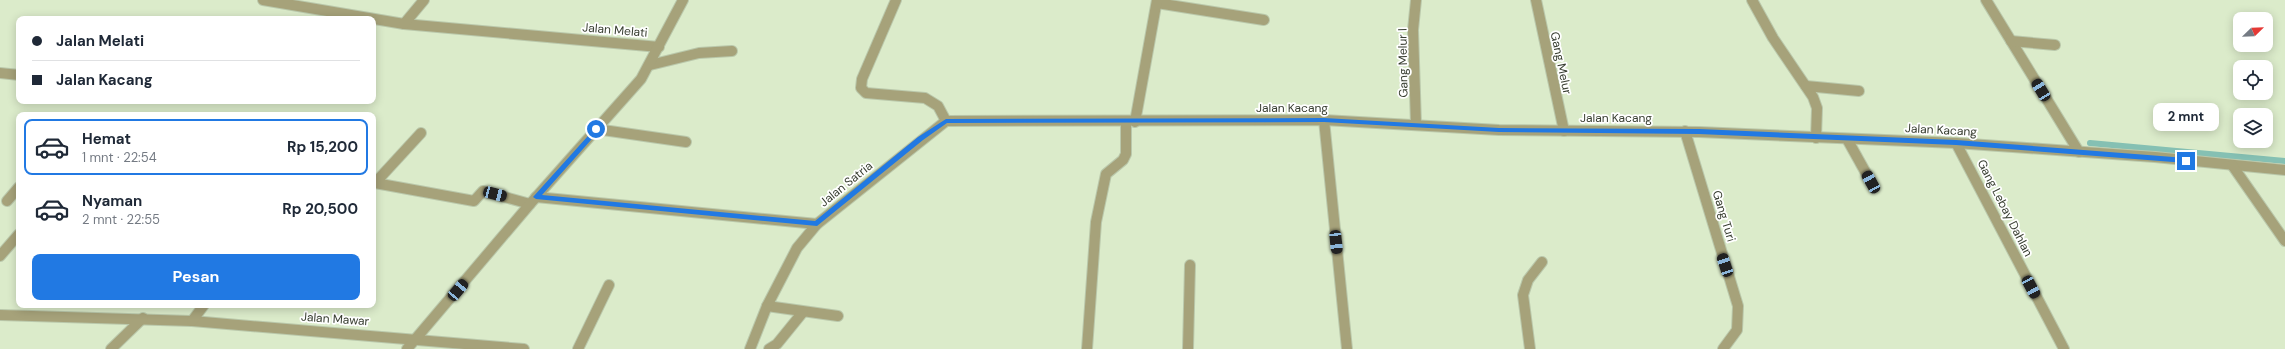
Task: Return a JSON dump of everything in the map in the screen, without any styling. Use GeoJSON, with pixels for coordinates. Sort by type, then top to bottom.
{"type":"FeatureCollection","features":[{"type":"Feature","properties":{"kind":"street","name":"Jalan Melati"},"geometry":{"type":"LineString","coordinates":[[263,0],[357,16]]}},
{"type":"Feature","properties":{"kind":"street"},"geometry":{"type":"LineString","coordinates":[[404,24],[424,0]]}},
{"type":"Feature","properties":{"kind":"street"},"geometry":{"type":"LineString","coordinates":[[659,47],[683,0]]}},
{"type":"Feature","properties":{"kind":"street"},"geometry":{"type":"LineString","coordinates":[[896,0],[862,79],[861,88],[866,93],[925,98],[935,101],[940,107],[946,121]]}},
{"type":"Feature","properties":{"kind":"street","name":"Gang Melur I"},"geometry":{"type":"LineString","coordinates":[[1416,0],[1413,30],[1416,125]]}},
{"type":"Feature","properties":{"kind":"street","name":"Gang Melur"},"geometry":{"type":"LineString","coordinates":[[1536,0],[1564,131]]}},
{"type":"Feature","properties":{"kind":"street"},"geometry":{"type":"LineString","coordinates":[[1752,0],[1773,38],[1806,86],[1817,108],[1816,138]]}},
{"type":"Feature","properties":{"kind":"street"},"geometry":{"type":"LineString","coordinates":[[1986,0],[2079,152]]}},
{"type":"Feature","properties":{"kind":"street"},"geometry":{"type":"LineString","coordinates":[[1087,349],[1096,222],[1106,174],[1123,160],[1126,154],[1130,122],[1157,1],[1264,20]]}},
{"type":"Feature","properties":{"kind":"street","name":"Jalan Melati"},"geometry":{"type":"LineString","coordinates":[[376,19],[404,24],[659,47],[650,65],[630,93],[533,200],[407,349]]}},
{"type":"Feature","properties":{"kind":"street"},"geometry":{"type":"LineString","coordinates":[[2011,41],[2055,45]]}},
{"type":"Feature","properties":{"kind":"street"},"geometry":{"type":"LineString","coordinates":[[650,65],[699,52],[732,51]]}},
{"type":"Feature","properties":{"kind":"street"},"geometry":{"type":"LineString","coordinates":[[0,73],[16,75]]}},
{"type":"Feature","properties":{"kind":"street"},"geometry":{"type":"LineString","coordinates":[[1806,86],[1859,91]]}},
{"type":"Feature","properties":{"kind":"street"},"geometry":{"type":"LineString","coordinates":[[1324,120],[1347,349]]}},
{"type":"Feature","properties":{"kind":"street","name":"Jalan Kacang"},"geometry":{"type":"LineString","coordinates":[[946,121],[1130,122],[1324,120],[1564,131],[1685,131],[1956,143],[2285,170]]}},
{"type":"Feature","properties":{"kind":"street","name":"Jalan Satria"},"geometry":{"type":"LineString","coordinates":[[750,349],[767,306],[798,248],[817,224],[921,139],[946,121]]}},
{"type":"Feature","properties":{"kind":"street"},"geometry":{"type":"LineString","coordinates":[[596,129],[686,142]]}},
{"type":"Feature","properties":{"kind":"street","name":"Gang Turi"},"geometry":{"type":"LineString","coordinates":[[1685,131],[1738,306],[1741,323],[1736,335],[1723,349]]}},
{"type":"Feature","properties":{"kind":"street"},"geometry":{"type":"LineString","coordinates":[[376,182],[421,133]]}},
{"type":"Feature","properties":{"kind":"street"},"geometry":{"type":"LineString","coordinates":[[1847,139],[1871,182]]}},
{"type":"Feature","properties":{"kind":"street","name":"Gang Lebay Dahlan"},"geometry":{"type":"LineString","coordinates":[[1956,143],[2064,349]]}},
{"type":"Feature","properties":{"kind":"street"},"geometry":{"type":"LineString","coordinates":[[2232,165],[2285,241]]}},
{"type":"Feature","properties":{"kind":"street"},"geometry":{"type":"LineString","coordinates":[[376,184],[474,201],[483,191],[533,200],[817,224]]}},
{"type":"Feature","properties":{"kind":"street"},"geometry":{"type":"LineString","coordinates":[[7,200],[16,191]]}},
{"type":"Feature","properties":{"kind":"street"},"geometry":{"type":"LineString","coordinates":[[0,256],[16,237]]}},
{"type":"Feature","properties":{"kind":"street"},"geometry":{"type":"LineString","coordinates":[[1530,349],[1523,295],[1528,280],[1542,262]]}},
{"type":"Feature","properties":{"kind":"street"},"geometry":{"type":"LineString","coordinates":[[1188,349],[1190,265]]}},
{"type":"Feature","properties":{"kind":"street"},"geometry":{"type":"LineString","coordinates":[[578,349],[609,285]]}},
{"type":"Feature","properties":{"kind":"street"},"geometry":{"type":"LineString","coordinates":[[767,306],[838,316]]}},
{"type":"Feature","properties":{"kind":"street"},"geometry":{"type":"LineString","coordinates":[[192,321],[202,308]]}},
{"type":"Feature","properties":{"kind":"street"},"geometry":{"type":"LineString","coordinates":[[769,349],[778,344],[803,312]]}},
{"type":"Feature","properties":{"kind":"street","name":"Jalan Mawar"},"geometry":{"type":"LineString","coordinates":[[0,314],[143,318],[192,321],[417,338],[524,349]]}},
{"type":"Feature","properties":{"kind":"street"},"geometry":{"type":"LineString","coordinates":[[111,349],[143,318]]}},
{"type":"Feature","properties":{"kind":"waterway"},"geometry":{"type":"LineString","coordinates":[[2090,143],[2285,161]]}},
{"type":"Feature","properties":{"kind":"route"},"geometry":{"type":"LineString","coordinates":[[596,129],[536,197],[817,224],[921,139],[946,121],[1135,122],[1324,120],[1499,130],[1699,132],[1956,143],[2155,157],[2186,161]]}}]}
